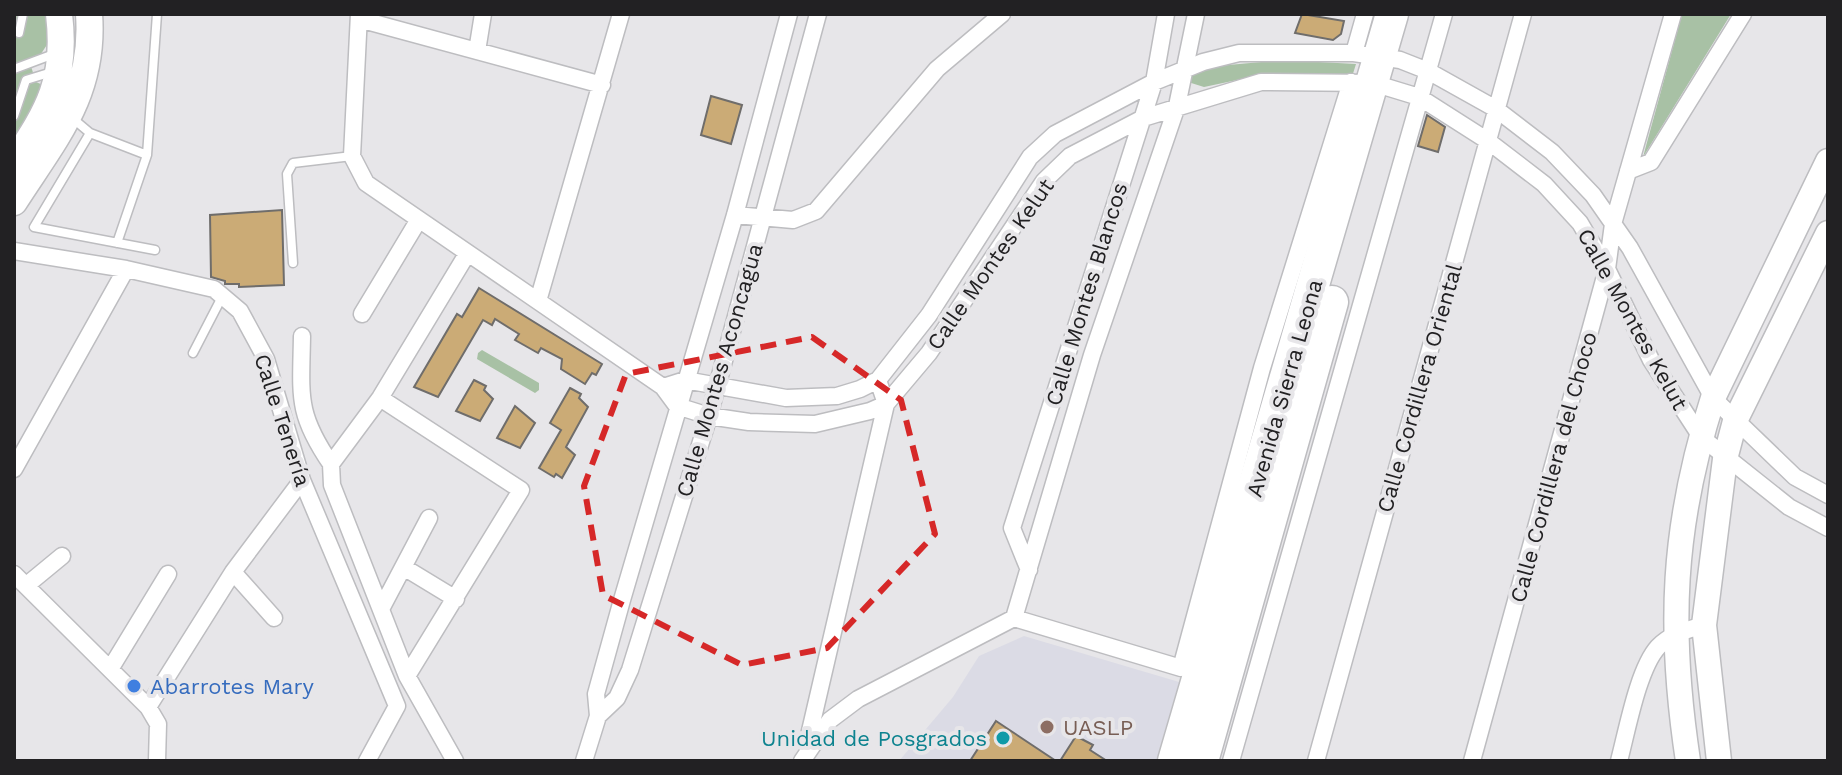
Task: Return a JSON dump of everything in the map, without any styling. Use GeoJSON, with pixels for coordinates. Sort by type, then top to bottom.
{"type":"FeatureCollection","features":[{"type":"Feature","properties":{"kind":"highway","name":"Avenida Sierra Leona"},"geometry":{"type":"LineString","coordinates":[[1387,74],[1392,14]]}},
{"type":"Feature","properties":{"kind":"highway","name":"Avenida Sierra Leona"},"geometry":{"type":"LineString","coordinates":[[1174,761],[1326,283],[1387,74],[1413,14]]}},
{"type":"Feature","properties":{"kind":"highway","name":"Avenida Sierra Leona"},"geometry":{"type":"LineString","coordinates":[[1202,761],[1326,283]]}},
{"type":"Feature","properties":{"kind":"main road"},"geometry":{"type":"LineString","coordinates":[[14,202],[58,114],[59,14]]}},
{"type":"Feature","properties":{"kind":"main road"},"geometry":{"type":"LineString","coordinates":[[14,162],[82,89],[91,42],[89,14]]}},
{"type":"Feature","properties":{"kind":"street"},"geometry":{"type":"LineString","coordinates":[[477,51],[483,14]]}},
{"type":"Feature","properties":{"kind":"street"},"geometry":{"type":"LineString","coordinates":[[538,301],[621,14]]}},
{"type":"Feature","properties":{"kind":"street","name":"Calle Montes Aconcagua"},"geometry":{"type":"LineString","coordinates":[[584,761],[598,716],[596,694],[677,406],[735,215],[789,14]]}},
{"type":"Feature","properties":{"kind":"street","name":"Calle Montes Aconcagua"},"geometry":{"type":"LineString","coordinates":[[598,716],[617,698],[630,670],[709,416],[818,14]]}},
{"type":"Feature","properties":{"kind":"street"},"geometry":{"type":"LineString","coordinates":[[735,215],[762,220],[793,220],[816,211],[937,69],[1002,14]]}},
{"type":"Feature","properties":{"kind":"street","name":"Calle Montes Blancos"},"geometry":{"type":"LineString","coordinates":[[1029,570],[1012,528],[1154,82],[1166,14]]}},
{"type":"Feature","properties":{"kind":"street","name":"Calle Montes Blancos"},"geometry":{"type":"LineString","coordinates":[[1014,618],[1092,355],[1177,106],[1196,14]]}},
{"type":"Feature","properties":{"kind":"street","name":"Avenida Sierra Leona"},"geometry":{"type":"LineString","coordinates":[[1231,761],[1387,74],[1365,14]]}},
{"type":"Feature","properties":{"kind":"street","name":"Avenida Sierra Leona"},"geometry":{"type":"LineString","coordinates":[[1014,618],[1181,668],[1262,368],[1387,74],[1444,14]]}},
{"type":"Feature","properties":{"kind":"street","name":"Calle Cordillera Oriental"},"geometry":{"type":"LineString","coordinates":[[1316,761],[1523,14]]}},
{"type":"Feature","properties":{"kind":"street","name":"Calle Cordillera del Choco"},"geometry":{"type":"LineString","coordinates":[[1472,761],[1607,269],[1613,224],[1673,14]]}},
{"type":"Feature","properties":{"kind":"street"},"geometry":{"type":"LineString","coordinates":[[1628,171],[1651,162],[1743,14]]}},
{"type":"Feature","properties":{"kind":"street"},"geometry":{"type":"LineString","coordinates":[[602,85],[359,16],[352,156],[366,183],[663,387],[677,406]]}},
{"type":"Feature","properties":{"kind":"street","name":"Calle Montes Kelut"},"geometry":{"type":"LineString","coordinates":[[878,380],[929,315],[1030,157],[1055,134],[1154,82],[1187,68],[1239,53],[1387,74],[1496,109],[1552,152],[1593,195],[1613,224],[1713,398],[1795,477],[1828,495]]}},
{"type":"Feature","properties":{"kind":"street","name":"Calle Montes Kelut"},"geometry":{"type":"LineString","coordinates":[[677,406],[709,416],[781,426],[835,423],[886,404],[929,353],[1044,181],[1070,156],[1143,118],[1261,82],[1387,74],[1488,141],[1544,184],[1580,223],[1607,269],[1651,360],[1701,437],[1789,507],[1828,528]]}},
{"type":"Feature","properties":{"kind":"street"},"geometry":{"type":"LineString","coordinates":[[1688,761],[1674,635],[1681,526],[1701,437],[1713,398],[1828,161]]}},
{"type":"Feature","properties":{"kind":"street"},"geometry":{"type":"LineString","coordinates":[[362,314],[418,221]]}},
{"type":"Feature","properties":{"kind":"street"},"geometry":{"type":"LineString","coordinates":[[1719,761],[1704,625],[1725,459],[1735,421],[1828,233]]}},
{"type":"Feature","properties":{"kind":"street"},"geometry":{"type":"LineString","coordinates":[[14,251],[126,269],[214,289],[223,294]]}},
{"type":"Feature","properties":{"kind":"street"},"geometry":{"type":"LineString","coordinates":[[331,464],[380,398],[467,254]]}},
{"type":"Feature","properties":{"kind":"street"},"geometry":{"type":"LineString","coordinates":[[14,469],[126,269]]}},
{"type":"Feature","properties":{"kind":"street","name":"Calle Tenería"},"geometry":{"type":"LineString","coordinates":[[223,294],[240,311],[266,359],[302,480],[397,706],[367,761]]}},
{"type":"Feature","properties":{"kind":"street"},"geometry":{"type":"LineString","coordinates":[[302,336],[301,399],[309,432],[331,464],[332,485],[407,676],[455,761]]}},
{"type":"Feature","properties":{"kind":"street"},"geometry":{"type":"LineString","coordinates":[[663,387],[685,380],[786,398],[837,396],[878,380],[886,404],[804,757]]}},
{"type":"Feature","properties":{"kind":"street"},"geometry":{"type":"LineString","coordinates":[[380,398],[521,490],[407,676]]}},
{"type":"Feature","properties":{"kind":"street"},"geometry":{"type":"LineString","coordinates":[[148,707],[233,572],[302,480]]}},
{"type":"Feature","properties":{"kind":"street"},"geometry":{"type":"LineString","coordinates":[[381,609],[429,518]]}},
{"type":"Feature","properties":{"kind":"street"},"geometry":{"type":"LineString","coordinates":[[28,584],[62,556]]}},
{"type":"Feature","properties":{"kind":"street"},"geometry":{"type":"LineString","coordinates":[[405,568],[456,599]]}},
{"type":"Feature","properties":{"kind":"street"},"geometry":{"type":"LineString","coordinates":[[233,572],[274,618]]}},
{"type":"Feature","properties":{"kind":"street"},"geometry":{"type":"LineString","coordinates":[[14,574],[112,666],[148,707],[158,724],[157,761]]}},
{"type":"Feature","properties":{"kind":"street"},"geometry":{"type":"LineString","coordinates":[[112,666],[168,574]]}},
{"type":"Feature","properties":{"kind":"street"},"geometry":{"type":"LineString","coordinates":[[622,600],[647,609]]}},
{"type":"Feature","properties":{"kind":"street"},"geometry":{"type":"LineString","coordinates":[[804,757],[830,720],[858,699],[1014,618]]}},
{"type":"Feature","properties":{"kind":"street"},"geometry":{"type":"LineString","coordinates":[[1619,761],[1642,680],[1656,648],[1674,635],[1704,625]]}},
{"type":"Feature","properties":{"kind":"lane"},"geometry":{"type":"LineString","coordinates":[[19,33],[23,14]]}},
{"type":"Feature","properties":{"kind":"lane"},"geometry":{"type":"LineString","coordinates":[[117,243],[147,155],[157,14]]}},
{"type":"Feature","properties":{"kind":"lane"},"geometry":{"type":"LineString","coordinates":[[14,69],[46,59],[60,60]]}},
{"type":"Feature","properties":{"kind":"lane"},"geometry":{"type":"LineString","coordinates":[[14,116],[26,80],[60,60]]}},
{"type":"Feature","properties":{"kind":"lane"},"geometry":{"type":"LineString","coordinates":[[58,114],[90,133],[147,155]]}},
{"type":"Feature","properties":{"kind":"lane"},"geometry":{"type":"LineString","coordinates":[[90,133],[34,227],[155,250]]}},
{"type":"Feature","properties":{"kind":"lane"},"geometry":{"type":"LineString","coordinates":[[293,263],[287,174],[293,163],[352,156]]}},
{"type":"Feature","properties":{"kind":"lane"},"geometry":{"type":"LineString","coordinates":[[193,353],[223,294]]}},
{"type":"Feature","properties":{"kind":"highlighted area"},"geometry":{"type":"Polygon","coordinates":[[[812,337],[901,400],[935,534],[827,648],[742,665],[603,595],[584,486],[626,374],[812,337]]]}},
{"type":"Feature","properties":{"kind":"shaded area","name":"UASLP"},"geometry":{"type":"Polygon","coordinates":[[[1024,636],[1179,682],[1156,761],[899,761],[953,697],[979,656],[1024,636]]]}},
{"type":"Feature","properties":{"kind":"green space"},"geometry":{"type":"Polygon","coordinates":[[[14,14],[48,14],[50,40],[39,57],[29,60],[36,82],[43,85],[14,152],[14,14]]]}},
{"type":"Feature","properties":{"kind":"green space"},"geometry":{"type":"Polygon","coordinates":[[[1682,14],[1731,14],[1643,157],[1682,14]]]}},
{"type":"Feature","properties":{"kind":"green space"},"geometry":{"type":"Polygon","coordinates":[[[1282,60],[1356,64],[1351,80],[1256,76],[1204,87],[1188,82],[1196,68],[1282,60]]]}},
{"type":"Feature","properties":{"kind":"green space"},"geometry":{"type":"Polygon","coordinates":[[[482,350],[539,383],[539,390],[535,393],[477,359],[482,350]]]}},
{"type":"Feature","properties":{"kind":"building"},"geometry":{"type":"Polygon","coordinates":[[[1302,14],[1344,21],[1341,34],[1333,40],[1295,33],[1302,14]]]}},
{"type":"Feature","properties":{"kind":"building"},"geometry":{"type":"Polygon","coordinates":[[[711,96],[742,105],[731,144],[701,135],[711,96]]]}},
{"type":"Feature","properties":{"kind":"building"},"geometry":{"type":"Polygon","coordinates":[[[1427,115],[1445,127],[1438,152],[1418,146],[1427,115]]]}},
{"type":"Feature","properties":{"kind":"building"},"geometry":{"type":"Polygon","coordinates":[[[282,210],[284,285],[239,287],[239,284],[225,284],[225,281],[211,277],[210,215],[282,210]]]}},
{"type":"Feature","properties":{"kind":"building"},"geometry":{"type":"Polygon","coordinates":[[[479,288],[602,364],[596,375],[592,373],[585,384],[561,369],[562,359],[541,348],[538,353],[515,340],[519,334],[495,319],[492,325],[483,320],[438,397],[414,387],[457,314],[462,317],[479,288]]]}},
{"type":"Feature","properties":{"kind":"building"},"geometry":{"type":"Polygon","coordinates":[[[474,380],[486,386],[484,390],[493,399],[480,421],[456,411],[474,380]]]}},
{"type":"Feature","properties":{"kind":"building"},"geometry":{"type":"Polygon","coordinates":[[[570,388],[581,394],[579,398],[588,407],[566,447],[575,455],[562,478],[556,474],[554,477],[539,468],[561,430],[550,423],[570,388]]]}},
{"type":"Feature","properties":{"kind":"building"},"geometry":{"type":"Polygon","coordinates":[[[515,406],[535,423],[520,448],[497,438],[515,406]]]}},
{"type":"Feature","properties":{"kind":"building","name":"Unidad de Posgrados"},"geometry":{"type":"Polygon","coordinates":[[[996,721],[1056,761],[970,761],[996,721]]]}},
{"type":"Feature","properties":{"kind":"building"},"geometry":{"type":"Polygon","coordinates":[[[1076,736],[1093,745],[1090,750],[1107,761],[1060,761],[1076,736]]]}},
{"type":"Feature","properties":{"kind":"place","name":"Abarrotes Mary"},"geometry":{"type":"Point","coordinates":[134,686]}},
{"type":"Feature","properties":{"kind":"place","name":"UASLP"},"geometry":{"type":"Point","coordinates":[1047,727]}},
{"type":"Feature","properties":{"kind":"place","name":"Unidad de Posgrados"},"geometry":{"type":"Point","coordinates":[1003,738]}}]}
